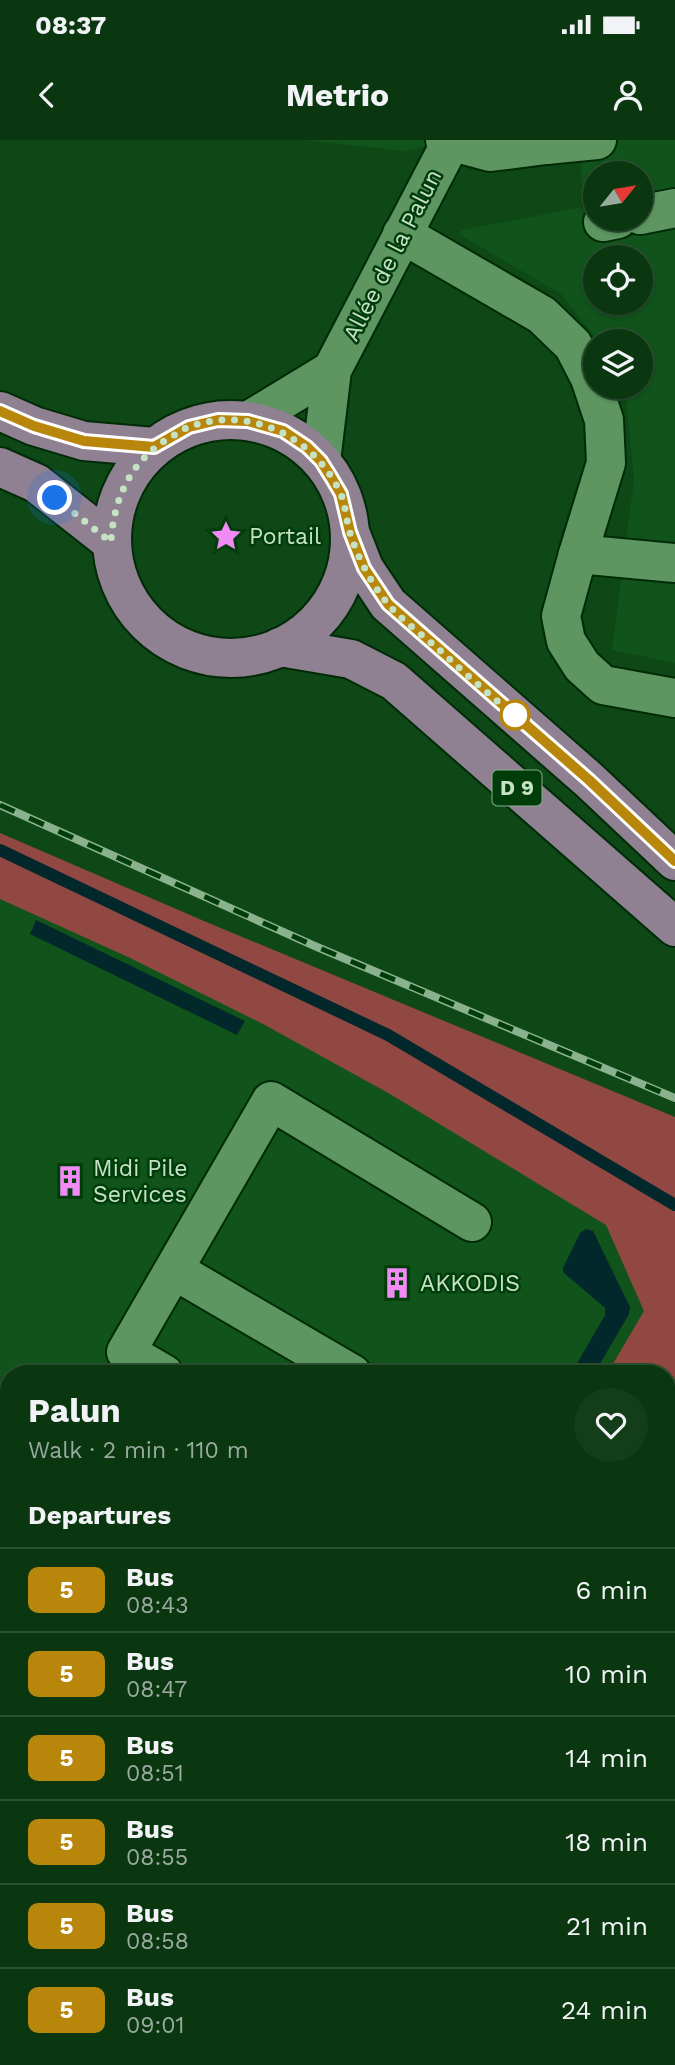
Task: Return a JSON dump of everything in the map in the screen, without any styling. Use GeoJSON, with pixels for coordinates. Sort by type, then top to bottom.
{"type":"FeatureCollection","features":[{"type":"Feature","properties":{"kind":"main road"},"geometry":{"type":"LineString","coordinates":[[0,411],[34,426],[84,441],[154,447]]}},
{"type":"Feature","properties":{"kind":"main road"},"geometry":{"type":"LineString","coordinates":[[218,420],[248,421],[283,431],[307,447],[321,461],[341,494],[350,532],[346,569],[338,593],[320,619],[298,638],[281,647],[268,653],[234,659],[190,651],[156,631],[130,603],[117,574],[111,542],[119,497],[132,472],[154,447],[189,427],[218,420]]}},
{"type":"Feature","properties":{"kind":"main road"},"geometry":{"type":"LineString","coordinates":[[0,467],[37,483],[111,542]]}},
{"type":"Feature","properties":{"kind":"main road","name":"D 9"},"geometry":{"type":"LineString","coordinates":[[350,532],[364,568],[388,604],[589,780],[675,861]]}},
{"type":"Feature","properties":{"kind":"main road","name":"D 9"},"geometry":{"type":"LineString","coordinates":[[281,647],[351,659],[394,681],[675,927]]}},
{"type":"Feature","properties":{"kind":"main road"},"geometry":{"type":"LineString","coordinates":[[597,859],[631,820]]}},
{"type":"Feature","properties":{"kind":"street"},"geometry":{"type":"LineString","coordinates":[[449,141],[490,152],[547,142],[597,140]]}},
{"type":"Feature","properties":{"kind":"street","name":"Allée de la Palun"},"geometry":{"type":"LineString","coordinates":[[321,461],[332,370],[449,141]]}},
{"type":"Feature","properties":{"kind":"street"},"geometry":{"type":"LineString","coordinates":[[653,212],[675,208]]}},
{"type":"Feature","properties":{"kind":"street"},"geometry":{"type":"LineString","coordinates":[[402,234],[541,315],[573,345],[590,378],[604,420],[606,463],[561,616],[566,641],[582,666],[603,685],[675,698]]}},
{"type":"Feature","properties":{"kind":"street"},"geometry":{"type":"LineString","coordinates":[[248,421],[332,370]]}},
{"type":"Feature","properties":{"kind":"street"},"geometry":{"type":"LineString","coordinates":[[578,554],[675,563]]}},
{"type":"Feature","properties":{"kind":"street"},"geometry":{"type":"LineString","coordinates":[[148,1365],[126,1352],[271,1101],[472,1222]]}},
{"type":"Feature","properties":{"kind":"street"},"geometry":{"type":"LineString","coordinates":[[174,1270],[337,1365]]}},
{"type":"Feature","properties":{"kind":"shaded area"},"geometry":{"type":"Polygon","coordinates":[[[304,140],[461,140],[404,151],[304,140]]]}},
{"type":"Feature","properties":{"kind":"shaded area"},"geometry":{"type":"Polygon","coordinates":[[[579,140],[675,140],[675,663],[612,650],[634,479],[626,399],[653,399],[653,329],[589,329],[561,294],[460,235],[461,230],[583,207],[579,140]]]}},
{"type":"Feature","properties":{"kind":"shaded area"},"geometry":{"type":"Polygon","coordinates":[[[0,833],[675,1117],[675,1365],[612,1365],[644,1311],[606,1225],[390,1094],[263,1024],[128,957],[0,899],[0,833]]]}},
{"type":"Feature","properties":{"kind":"shaded area"},"geometry":{"type":"Polygon","coordinates":[[[0,854],[675,1136],[672,1365],[0,1365],[0,854]]]}},
{"type":"Feature","properties":{"kind":"water"},"geometry":{"type":"Polygon","coordinates":[[[36,920],[245,1021],[237,1035],[30,934],[36,920]]]}},
{"type":"Feature","properties":{"kind":"water"},"geometry":{"type":"Polygon","coordinates":[[[586,1229],[593,1231],[630,1307],[629,1314],[599,1365],[576,1365],[605,1315],[605,1308],[563,1272],[580,1233],[586,1229]]]}},
{"type":"Feature","properties":{"kind":"waterway"},"geometry":{"type":"LineString","coordinates":[[0,850],[388,1035],[675,1205]]}},
{"type":"Feature","properties":{"kind":"railway"},"geometry":{"type":"LineString","coordinates":[[0,805],[317,947],[675,1098]]}},
{"type":"Feature","properties":{"kind":"bus line","name":"5"},"geometry":{"type":"LineString","coordinates":[[0,411],[34,426],[84,441],[154,447],[189,427],[218,420],[248,421],[283,431],[307,447],[321,461],[331,477],[341,494],[350,532],[364,568],[388,604],[589,780],[675,861]]}},
{"type":"Feature","properties":{"kind":"place","name":"Portail"},"geometry":{"type":"Point","coordinates":[226,536]}},
{"type":"Feature","properties":{"kind":"place","name":"Midi Pile Services"},"geometry":{"type":"Point","coordinates":[70,1181]}},
{"type":"Feature","properties":{"kind":"place","name":"AKKODIS"},"geometry":{"type":"Point","coordinates":[397,1283]}},
{"type":"Feature","properties":{"kind":"route"},"geometry":{"type":"LineString","coordinates":[[55,498],[111,542],[119,497],[132,472],[154,447],[189,427],[218,420],[248,421],[283,431],[307,447],[321,461],[331,477],[341,494],[350,532],[364,568],[388,604],[515,715]]}}]}
